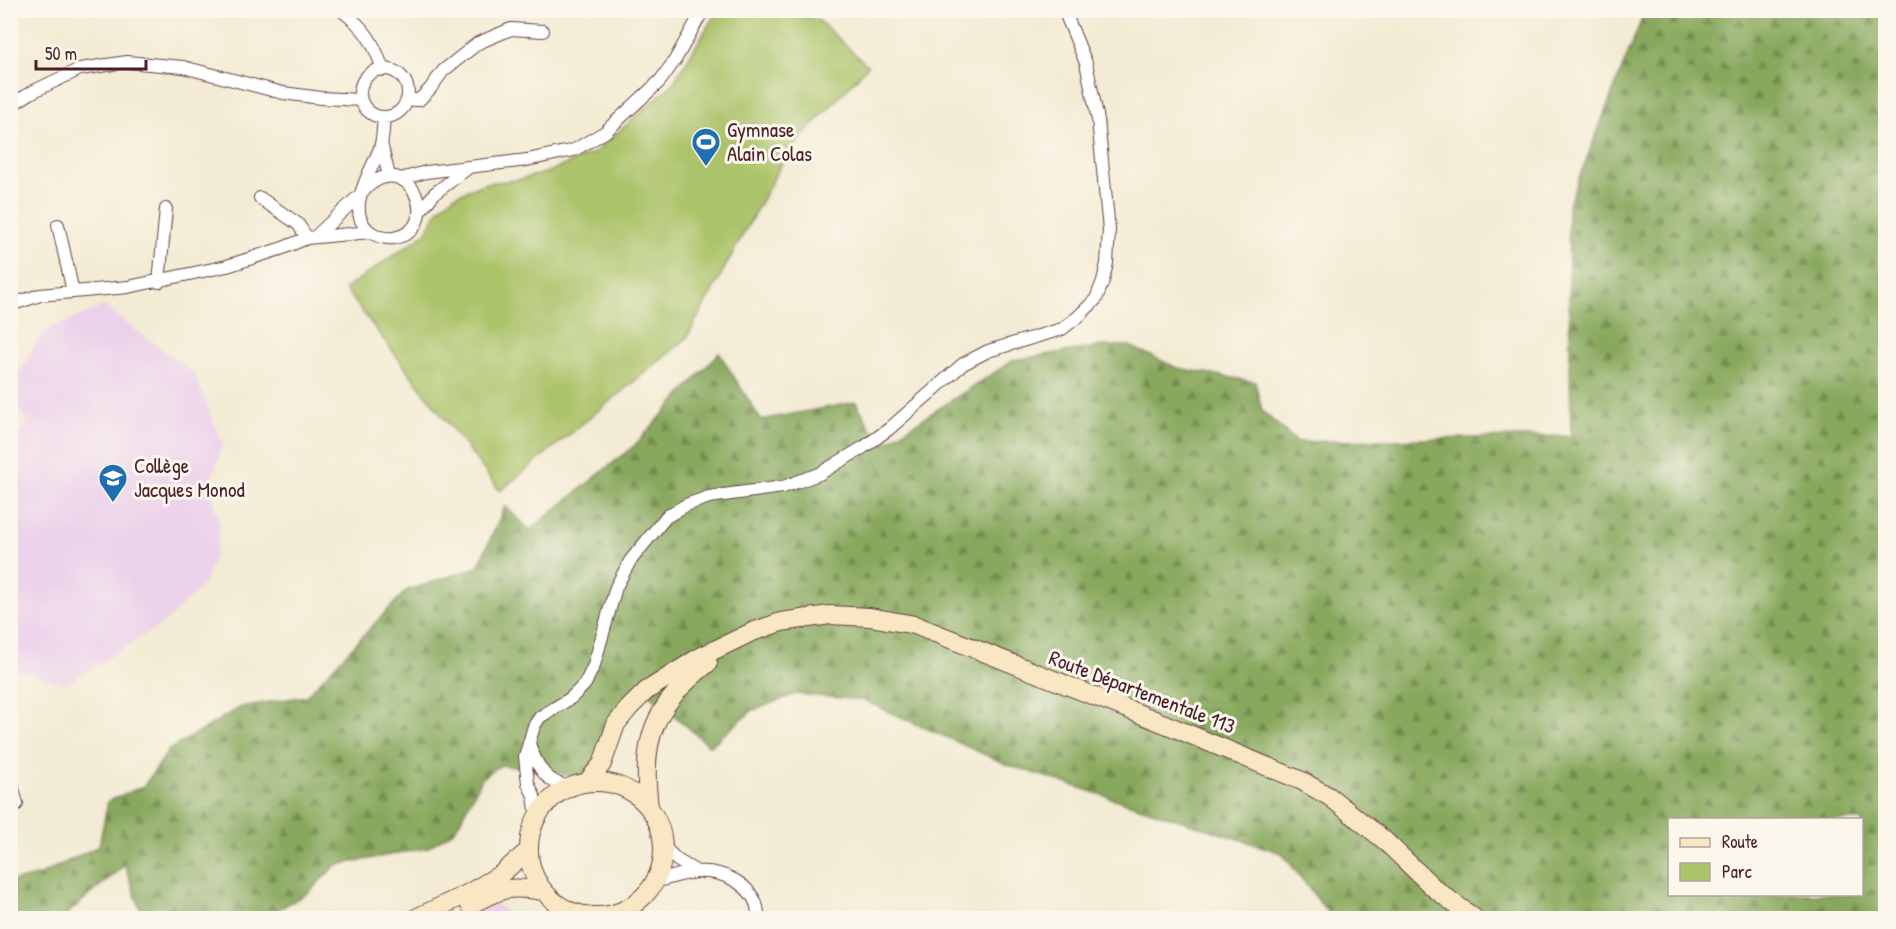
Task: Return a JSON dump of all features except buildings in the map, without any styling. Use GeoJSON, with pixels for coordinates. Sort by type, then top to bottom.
{"type":"FeatureCollection","features":[{"type":"Feature","properties":{"kind":"main road","name":"Route Départementale 113"},"geometry":{"type":"LineString","coordinates":[[579,784],[603,764],[616,724],[629,708],[646,691],[698,658],[752,632],[782,622],[830,615],[870,617],[915,625],[1302,781],[1330,797],[1384,840],[1436,890],[1473,918]]}},
{"type":"Feature","properties":{"kind":"main road","name":"Route Départementale 113"},"geometry":{"type":"LineString","coordinates":[[649,807],[646,760],[659,715],[668,701],[693,675],[718,654],[752,632]]}},
{"type":"Feature","properties":{"kind":"main road"},"geometry":{"type":"LineString","coordinates":[[605,782],[622,786],[637,795],[649,807],[660,826],[663,847],[662,865],[655,882],[640,900],[620,915],[593,917],[567,914],[542,891],[532,872],[528,851],[530,834],[537,817],[557,794],[579,784],[605,782]]}},
{"type":"Feature","properties":{"kind":"main road"},"geometry":{"type":"LineString","coordinates":[[416,918],[469,893],[501,874],[528,851]]}},
{"type":"Feature","properties":{"kind":"main road"},"geometry":{"type":"LineString","coordinates":[[444,918],[498,891],[511,887],[542,891]]}},
{"type":"Feature","properties":{"kind":"street"},"geometry":{"type":"LineString","coordinates":[[341,10],[364,30],[375,46],[384,70]]}},
{"type":"Feature","properties":{"kind":"street"},"geometry":{"type":"LineString","coordinates":[[311,237],[362,192],[370,182],[380,178],[395,178],[527,160],[574,150],[605,132],[660,81],[675,60],[703,10]]}},
{"type":"Feature","properties":{"kind":"street"},"geometry":{"type":"LineString","coordinates":[[537,817],[534,796],[528,783],[525,758],[534,726],[540,717],[571,698],[585,684],[594,665],[616,587],[630,561],[666,517],[686,505],[709,497],[783,487],[819,474],[889,429],[963,364],[996,348],[1062,329],[1096,299],[1107,262],[1109,230],[1098,120],[1086,63],[1064,10]]}},
{"type":"Feature","properties":{"kind":"street"},"geometry":{"type":"LineString","coordinates":[[407,100],[419,100],[443,71],[478,43],[511,29],[543,31]]}},
{"type":"Feature","properties":{"kind":"street"},"geometry":{"type":"LineString","coordinates":[[10,106],[32,92],[80,69],[127,62],[192,68],[283,93],[361,100]]}},
{"type":"Feature","properties":{"kind":"street"},"geometry":{"type":"LineString","coordinates":[[384,70],[398,74],[403,79],[406,85],[407,100],[398,112],[384,117],[370,112],[361,100],[360,92],[365,79],[376,71],[384,70]]}},
{"type":"Feature","properties":{"kind":"street"},"geometry":{"type":"LineString","coordinates":[[384,117],[381,143],[358,205],[359,215],[370,232],[378,236],[396,237],[411,228],[419,212],[435,193],[469,167]]}},
{"type":"Feature","properties":{"kind":"street"},"geometry":{"type":"LineString","coordinates":[[381,143],[395,178],[410,184],[416,192],[419,212]]}},
{"type":"Feature","properties":{"kind":"street"},"geometry":{"type":"LineString","coordinates":[[260,198],[298,224],[311,237]]}},
{"type":"Feature","properties":{"kind":"street"},"geometry":{"type":"LineString","coordinates":[[159,282],[166,209]]}},
{"type":"Feature","properties":{"kind":"street"},"geometry":{"type":"LineString","coordinates":[[58,225],[73,292]]}},
{"type":"Feature","properties":{"kind":"street"},"geometry":{"type":"LineString","coordinates":[[10,305],[40,295],[123,288],[159,282],[226,266],[311,237],[370,232]]}},
{"type":"Feature","properties":{"kind":"street"},"geometry":{"type":"LineString","coordinates":[[528,742],[534,758],[546,776],[560,786],[579,784]]}},
{"type":"Feature","properties":{"kind":"street"},"geometry":{"type":"LineString","coordinates":[[10,778],[17,804]]}},
{"type":"Feature","properties":{"kind":"street"},"geometry":{"type":"LineString","coordinates":[[663,847],[677,860],[697,872]]}},
{"type":"Feature","properties":{"kind":"street"},"geometry":{"type":"LineString","coordinates":[[655,882],[697,872],[710,872],[727,877],[743,886],[754,897],[758,918]]}},
{"type":"Feature","properties":{"kind":"shaded area","name":"Collège Jacques Monod"},"geometry":{"type":"Polygon","coordinates":[[[104,306],[194,373],[223,444],[210,484],[220,525],[218,544],[205,583],[164,623],[66,684],[11,669],[11,438],[17,438],[30,421],[12,407],[18,398],[15,388],[18,376],[39,338],[49,329],[104,306]]]}},
{"type":"Feature","properties":{"kind":"shaded area"},"geometry":{"type":"Polygon","coordinates":[[[497,903],[512,918],[464,918],[497,903]]]}},
{"type":"Feature","properties":{"kind":"green space"},"geometry":{"type":"Polygon","coordinates":[[[717,11],[774,11],[818,20],[868,66],[788,152],[686,339],[500,491],[345,289],[426,233],[438,210],[454,196],[486,183],[517,180],[545,173],[594,153],[673,84],[717,11]]]}},
{"type":"Feature","properties":{"kind":"green space"},"geometry":{"type":"Polygon","coordinates":[[[1645,11],[1885,11],[1885,918],[1332,918],[1282,853],[1006,764],[863,700],[796,694],[753,710],[710,746],[643,689],[598,761],[577,778],[555,772],[501,765],[483,777],[455,830],[427,848],[336,865],[308,893],[268,915],[249,918],[148,918],[140,909],[125,865],[62,918],[11,918],[10,882],[40,875],[99,846],[108,801],[144,786],[169,750],[241,707],[306,696],[406,591],[478,567],[505,506],[530,530],[635,445],[719,353],[761,420],[856,402],[881,446],[1014,360],[1102,346],[1130,346],[1177,368],[1255,382],[1262,411],[1297,442],[1571,436],[1568,206],[1645,11]]]}},
{"type":"Feature","properties":{"kind":"place","name":"Gymnase Alain Colas"},"geometry":{"type":"Point","coordinates":[706,168]}},
{"type":"Feature","properties":{"kind":"place","name":"Collège Jacques Monod"},"geometry":{"type":"Point","coordinates":[113,504]}}]}
